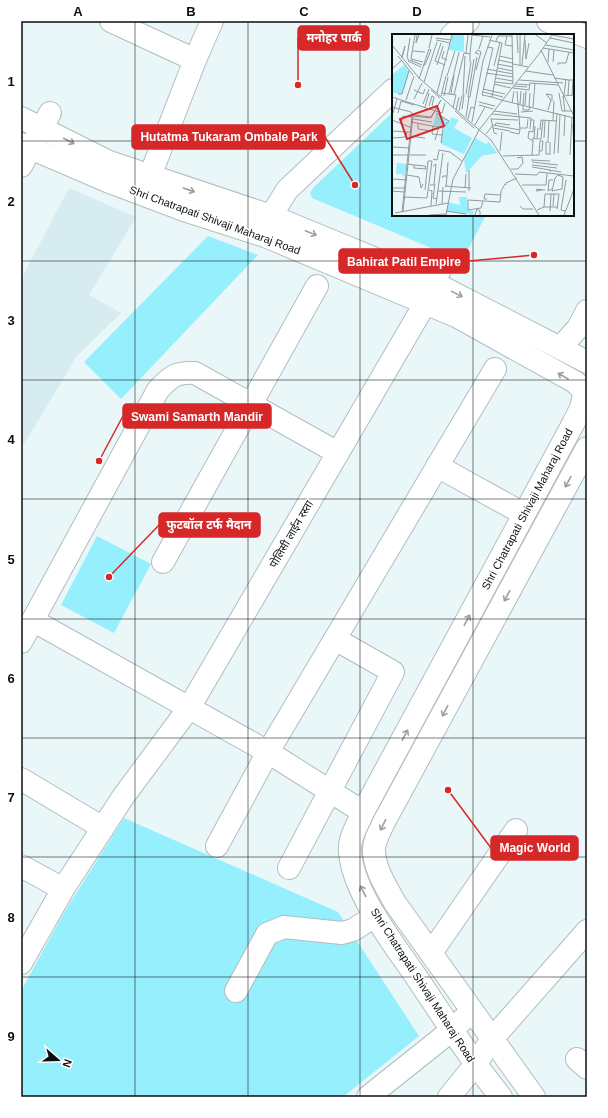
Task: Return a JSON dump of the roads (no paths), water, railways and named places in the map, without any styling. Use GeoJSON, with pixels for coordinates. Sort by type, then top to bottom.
{"type":"FeatureCollection","features":[{"type":"Feature","properties":{"kind":"street"},"geometry":{"type":"LineString","coordinates":[[110,21],[195,60]]}},
{"type":"Feature","properties":{"kind":"street"},"geometry":{"type":"LineString","coordinates":[[150,176],[195,60],[212,21]]}},
{"type":"Feature","properties":{"kind":"street"},"geometry":{"type":"LineString","coordinates":[[453,34],[468,21]]}},
{"type":"Feature","properties":{"kind":"street"},"geometry":{"type":"LineString","coordinates":[[548,21],[587,37]]}},
{"type":"Feature","properties":{"kind":"street"},"geometry":{"type":"LineString","coordinates":[[268,226],[287,190],[392,91]]}},
{"type":"Feature","properties":{"kind":"street","name":"Shri Chatrapati Shivaji Maharaj Road"},"geometry":{"type":"LineString","coordinates":[[21,118],[46,121],[109,162],[150,176],[561,347],[587,362]]}},
{"type":"Feature","properties":{"kind":"street"},"geometry":{"type":"LineString","coordinates":[[24,153],[46,121]]}},
{"type":"Feature","properties":{"kind":"street","name":"Shri Chatrapati Shivaji Maharaj Road"},"geometry":{"type":"LineString","coordinates":[[24,153],[107,181],[176,207],[268,226]]}},
{"type":"Feature","properties":{"kind":"street","name":"पोलिसी लाईन रस्ता"},"geometry":{"type":"LineString","coordinates":[[21,963],[63,889],[103,828],[123,798],[189,708],[430,293],[443,262]]}},
{"type":"Feature","properties":{"kind":"street"},"geometry":{"type":"LineString","coordinates":[[163,562],[317,286]]}},
{"type":"Feature","properties":{"kind":"street","name":"Shri Chatrapati Shivaji Maharaj Road"},"geometry":{"type":"LineString","coordinates":[[430,293],[456,316],[575,382],[586,394],[581,408],[363,812],[354,833],[349,851],[355,877],[375,916],[475,1065],[502,1097]]}},
{"type":"Feature","properties":{"kind":"street"},"geometry":{"type":"LineString","coordinates":[[561,347],[578,328],[587,311]]}},
{"type":"Feature","properties":{"kind":"street"},"geometry":{"type":"LineString","coordinates":[[217,846],[268,752],[494,369]]}},
{"type":"Feature","properties":{"kind":"street"},"geometry":{"type":"LineString","coordinates":[[21,642],[34,621],[158,390],[169,378],[180,373],[195,373],[338,453]]}},
{"type":"Feature","properties":{"kind":"street","name":"Shri Chatrapati Shivaji Maharaj Road"},"geometry":{"type":"LineString","coordinates":[[534,1097],[395,903],[378,868],[373,851],[384,822],[587,448]]}},
{"type":"Feature","properties":{"kind":"street"},"geometry":{"type":"LineString","coordinates":[[437,466],[524,514]]}},
{"type":"Feature","properties":{"kind":"street"},"geometry":{"type":"LineString","coordinates":[[34,621],[268,752],[363,812]]}},
{"type":"Feature","properties":{"kind":"street"},"geometry":{"type":"LineString","coordinates":[[289,868],[393,672],[335,640]]}},
{"type":"Feature","properties":{"kind":"street"},"geometry":{"type":"LineString","coordinates":[[391,760],[411,772]]}},
{"type":"Feature","properties":{"kind":"street"},"geometry":{"type":"LineString","coordinates":[[21,779],[103,828]]}},
{"type":"Feature","properties":{"kind":"street"},"geometry":{"type":"LineString","coordinates":[[430,953],[516,830]]}},
{"type":"Feature","properties":{"kind":"street"},"geometry":{"type":"LineString","coordinates":[[21,866],[63,889]]}},
{"type":"Feature","properties":{"kind":"street"},"geometry":{"type":"LineString","coordinates":[[236,991],[267,934],[284,926],[342,933],[353,930],[375,916]]}},
{"type":"Feature","properties":{"kind":"street"},"geometry":{"type":"LineString","coordinates":[[449,1097],[475,1065],[492,1040],[587,931]]}},
{"type":"Feature","properties":{"kind":"street"},"geometry":{"type":"LineString","coordinates":[[368,1097],[452,1030],[472,1011]]}},
{"type":"Feature","properties":{"kind":"place","name":"मनोहर पार्क"},"geometry":{"type":"Point","coordinates":[298,85]}},
{"type":"Feature","properties":{"kind":"place","name":"Hutatma Tukaram Ombale Park"},"geometry":{"type":"Point","coordinates":[355,185]}},
{"type":"Feature","properties":{"kind":"place","name":"Bahirat Patil Empire"},"geometry":{"type":"Point","coordinates":[534,255]}},
{"type":"Feature","properties":{"kind":"place","name":"Swami Samarth Mandir"},"geometry":{"type":"Point","coordinates":[99,461]}},
{"type":"Feature","properties":{"kind":"place","name":"फुटबॉल टर्फ मैदान"},"geometry":{"type":"Point","coordinates":[109,577]}},
{"type":"Feature","properties":{"kind":"place","name":"Magic World"},"geometry":{"type":"Point","coordinates":[448,790]}}]}
